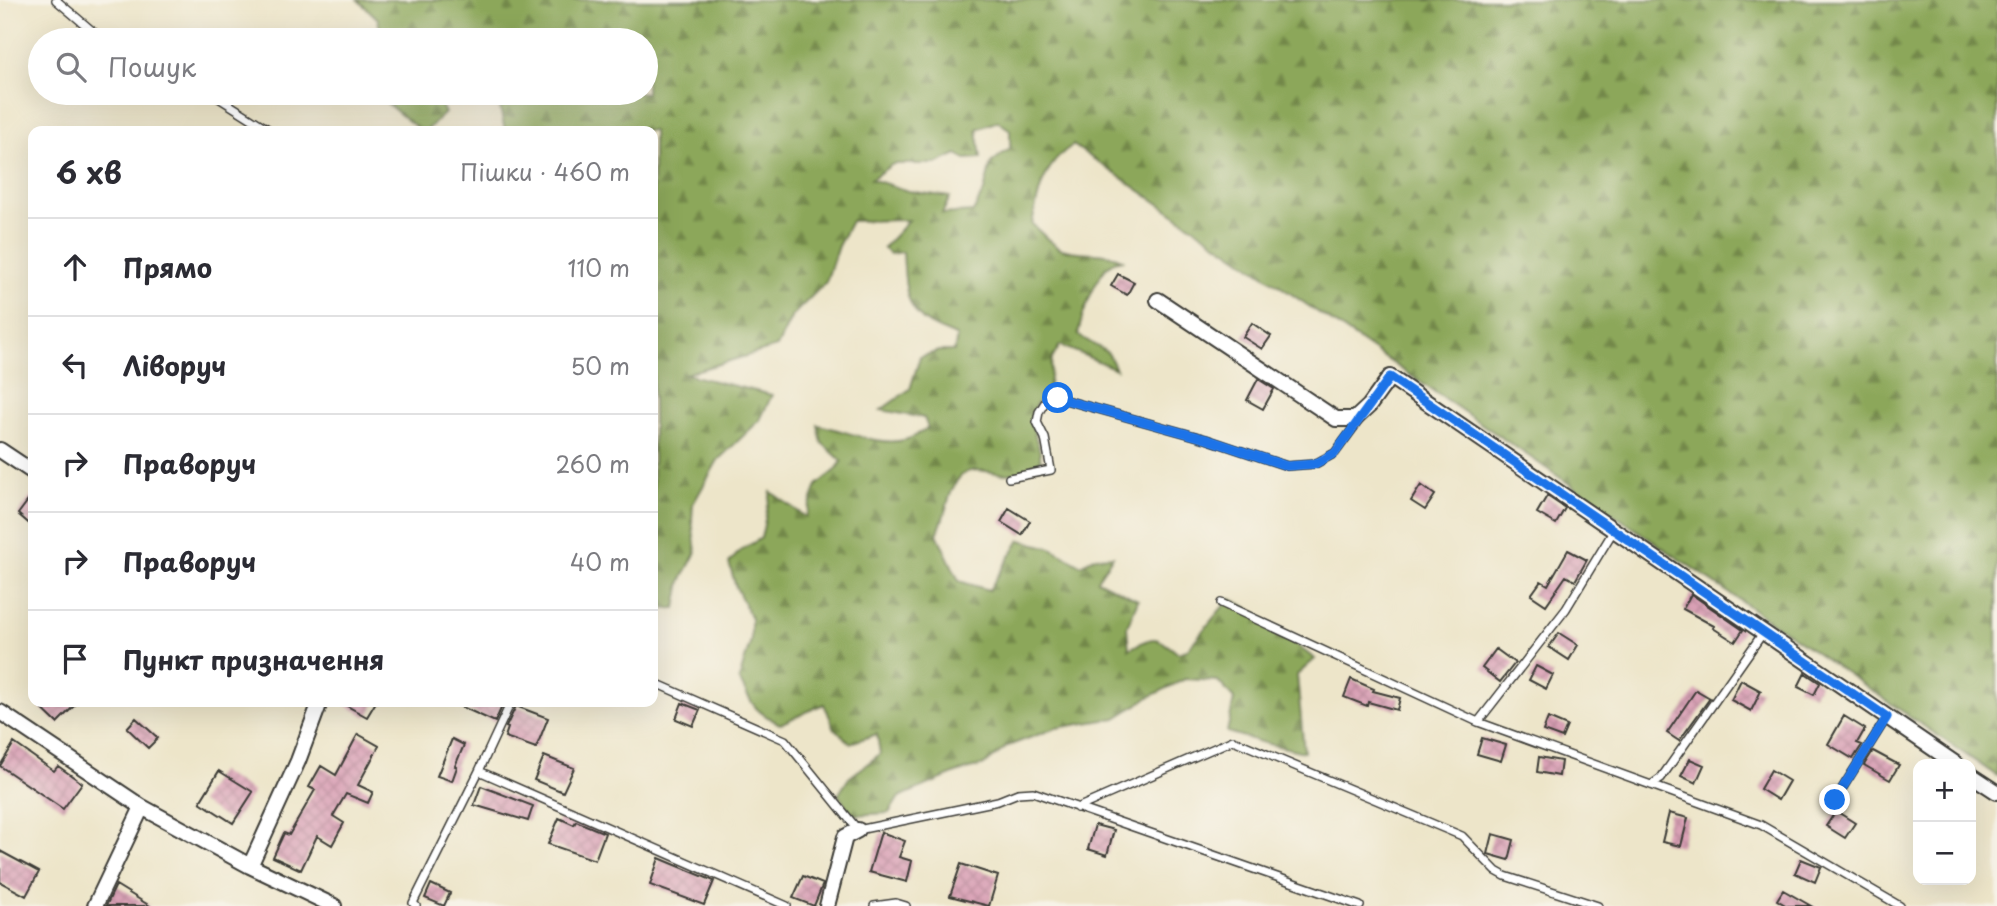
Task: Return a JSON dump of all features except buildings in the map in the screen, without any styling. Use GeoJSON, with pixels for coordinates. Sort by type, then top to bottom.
{"type":"FeatureCollection","features":[{"type":"Feature","properties":{"kind":"street"},"geometry":{"type":"LineString","coordinates":[[1158,300],[1336,419],[1354,419],[1369,406],[1390,377],[1949,759]]}},
{"type":"Feature","properties":{"kind":"street"},"geometry":{"type":"LineString","coordinates":[[0,450],[28,468]]}},
{"type":"Feature","properties":{"kind":"street"},"geometry":{"type":"LineString","coordinates":[[250,866],[298,761],[318,707]]}},
{"type":"Feature","properties":{"kind":"street"},"geometry":{"type":"LineString","coordinates":[[0,712],[142,807],[250,866],[334,906]]}},
{"type":"Feature","properties":{"kind":"street"},"geometry":{"type":"LineString","coordinates":[[1976,778],[1997,792]]}},
{"type":"Feature","properties":{"kind":"street"},"geometry":{"type":"LineString","coordinates":[[94,906],[142,807]]}},
{"type":"Feature","properties":{"kind":"street"},"geometry":{"type":"LineString","coordinates":[[827,906],[845,837],[859,830]]}},
{"type":"Feature","properties":{"kind":"lane"},"geometry":{"type":"LineString","coordinates":[[56,0],[89,28]]}},
{"type":"Feature","properties":{"kind":"lane"},"geometry":{"type":"LineString","coordinates":[[230,105],[263,126]]}},
{"type":"Feature","properties":{"kind":"lane"},"geometry":{"type":"LineString","coordinates":[[1009,478],[1051,470],[1045,438],[1037,422],[1038,412],[1047,399],[1058,398],[1206,439],[1287,466],[1315,464],[1335,453],[1369,406]]}},
{"type":"Feature","properties":{"kind":"lane"},"geometry":{"type":"LineString","coordinates":[[1478,722],[1566,609],[1614,530]]}},
{"type":"Feature","properties":{"kind":"lane"},"geometry":{"type":"LineString","coordinates":[[1221,603],[1478,722],[1762,825],[1900,906]]}},
{"type":"Feature","properties":{"kind":"lane"},"geometry":{"type":"LineString","coordinates":[[1651,785],[1661,778],[1763,633]]}},
{"type":"Feature","properties":{"kind":"lane"},"geometry":{"type":"LineString","coordinates":[[658,684],[785,740],[859,830],[998,801],[1018,793],[1033,792],[1360,906]]}},
{"type":"Feature","properties":{"kind":"lane"},"geometry":{"type":"LineString","coordinates":[[416,906],[413,902],[509,707]]}},
{"type":"Feature","properties":{"kind":"lane"},"geometry":{"type":"LineString","coordinates":[[1835,800],[1887,717]]}},
{"type":"Feature","properties":{"kind":"lane"},"geometry":{"type":"LineString","coordinates":[[1077,808],[1233,740],[1462,836],[1496,871],[1505,876],[1598,906]]}},
{"type":"Feature","properties":{"kind":"lane"},"geometry":{"type":"LineString","coordinates":[[479,771],[787,906]]}},
{"type":"Feature","properties":{"kind":"lane"},"geometry":{"type":"LineString","coordinates":[[874,906],[896,902],[906,906]]}},
{"type":"Feature","properties":{"kind":"green space"},"geometry":{"type":"Polygon","coordinates":[[[358,0],[1997,0],[1997,776],[1976,759],[1972,759],[1073,145],[1063,152],[1049,170],[1040,190],[1032,224],[1062,249],[1108,255],[1123,260],[1112,263],[1100,276],[1086,307],[1078,335],[1108,353],[1116,369],[1060,345],[1052,359],[1049,386],[1035,406],[1031,422],[1040,452],[1041,467],[1008,474],[978,470],[965,473],[952,491],[937,534],[959,581],[989,590],[1020,540],[1051,548],[1081,565],[1095,557],[1113,556],[1097,580],[1138,600],[1127,627],[1129,649],[1155,639],[1178,653],[1187,650],[1230,598],[1248,608],[1315,659],[1297,675],[1304,752],[1227,732],[1234,699],[1218,681],[1185,679],[1116,718],[1056,728],[1008,746],[984,765],[956,773],[899,797],[889,813],[853,815],[838,795],[849,778],[880,754],[877,734],[850,743],[835,729],[824,704],[780,724],[755,706],[739,679],[751,640],[751,618],[736,587],[729,563],[741,550],[761,538],[771,492],[806,517],[817,485],[835,471],[842,461],[822,443],[818,425],[886,441],[908,439],[928,428],[924,418],[881,410],[910,389],[920,357],[939,351],[954,351],[957,337],[931,325],[915,311],[907,293],[903,252],[890,254],[883,248],[909,220],[851,221],[838,246],[826,282],[792,316],[777,347],[685,374],[772,395],[760,420],[718,460],[693,504],[696,552],[681,581],[676,608],[658,609],[658,126],[504,126],[500,105],[658,105],[658,28],[380,28],[378,19],[358,0]],[[998,121],[977,129],[981,158],[965,159],[957,154],[936,164],[893,164],[871,179],[908,191],[950,197],[942,214],[973,212],[984,191],[991,163],[1010,148],[1010,130],[998,121]]]}},
{"type":"Feature","properties":{"kind":"green space"},"geometry":{"type":"Polygon","coordinates":[[[389,105],[441,105],[445,113],[431,126],[415,126],[389,105]]]}},
{"type":"Feature","properties":{"kind":"route"},"geometry":{"type":"LineString","coordinates":[[1058,398],[1206,439],[1287,466],[1315,464],[1335,453],[1390,377],[1887,717],[1835,800]]}}]}
